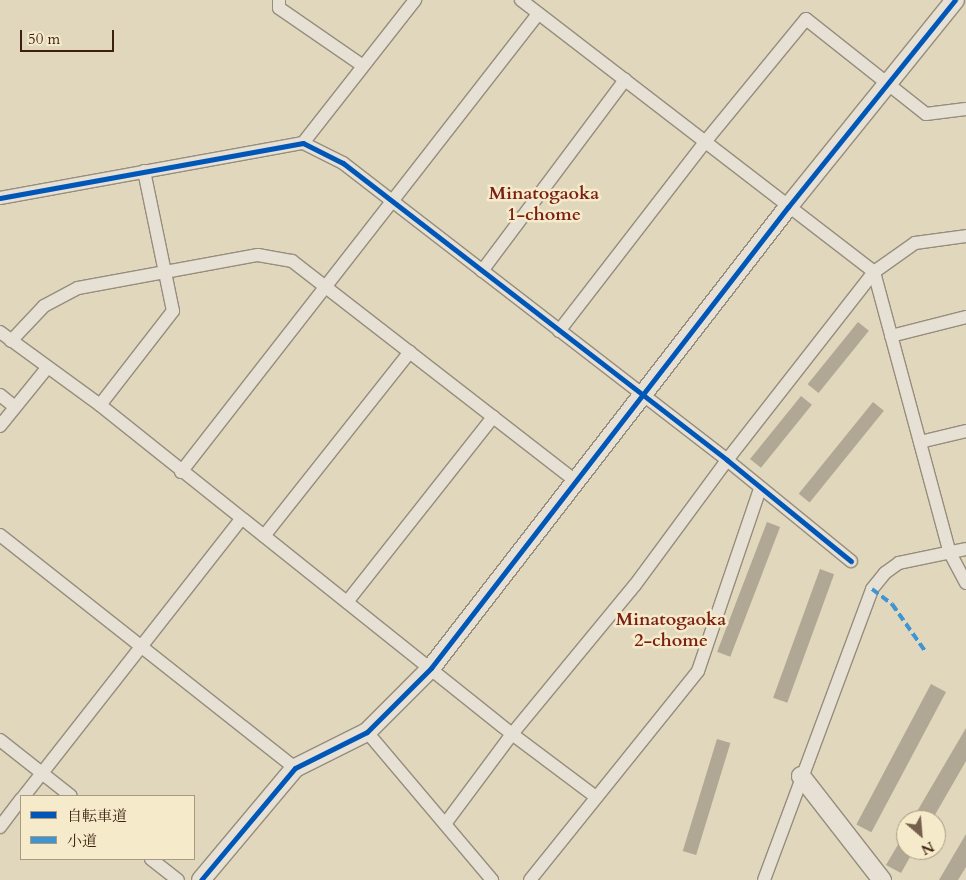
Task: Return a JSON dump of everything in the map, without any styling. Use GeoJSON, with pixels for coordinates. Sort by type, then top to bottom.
{"type":"FeatureCollection","features":[{"type":"Feature","properties":{"kind":"street"},"geometry":{"type":"LineString","coordinates":[[279,0],[279,8],[363,66]]}},
{"type":"Feature","properties":{"kind":"street"},"geometry":{"type":"LineString","coordinates":[[303,143],[415,0]]}},
{"type":"Feature","properties":{"kind":"street"},"geometry":{"type":"LineString","coordinates":[[520,0],[874,272],[950,553],[966,583]]}},
{"type":"Feature","properties":{"kind":"street"},"geometry":{"type":"LineString","coordinates":[[201,880],[295,768],[367,732],[430,668],[643,396],[788,206],[955,0]]}},
{"type":"Feature","properties":{"kind":"street"},"geometry":{"type":"LineString","coordinates":[[181,472],[538,14]]}},
{"type":"Feature","properties":{"kind":"street"},"geometry":{"type":"LineString","coordinates":[[559,331],[705,142],[806,19],[885,84],[926,114],[966,109]]}},
{"type":"Feature","properties":{"kind":"street"},"geometry":{"type":"LineString","coordinates":[[482,271],[625,80]]}},
{"type":"Feature","properties":{"kind":"street"},"geometry":{"type":"LineString","coordinates":[[0,198],[303,143],[343,163],[727,460],[760,489],[851,561]]}},
{"type":"Feature","properties":{"kind":"street"},"geometry":{"type":"LineString","coordinates":[[100,405],[173,311],[163,271],[144,171]]}},
{"type":"Feature","properties":{"kind":"street"},"geometry":{"type":"LineString","coordinates":[[445,824],[512,734],[635,585],[727,460],[874,272],[915,243],[966,236]]}},
{"type":"Feature","properties":{"kind":"street"},"geometry":{"type":"LineString","coordinates":[[11,341],[44,306],[78,288],[258,254],[292,260],[327,285],[576,481]]}},
{"type":"Feature","properties":{"kind":"street"},"geometry":{"type":"LineString","coordinates":[[891,336],[966,317]]}},
{"type":"Feature","properties":{"kind":"street"},"geometry":{"type":"LineString","coordinates":[[0,332],[100,405],[181,472],[512,734],[596,797]]}},
{"type":"Feature","properties":{"kind":"street"},"geometry":{"type":"LineString","coordinates":[[264,536],[410,352]]}},
{"type":"Feature","properties":{"kind":"street"},"geometry":{"type":"LineString","coordinates":[[0,426],[47,368]]}},
{"type":"Feature","properties":{"kind":"street"},"geometry":{"type":"LineString","coordinates":[[0,395],[14,407]]}},
{"type":"Feature","properties":{"kind":"street"},"geometry":{"type":"LineString","coordinates":[[347,602],[493,416]]}},
{"type":"Feature","properties":{"kind":"street"},"geometry":{"type":"LineString","coordinates":[[920,442],[966,431]]}},
{"type":"Feature","properties":{"kind":"street"},"geometry":{"type":"LineString","coordinates":[[530,880],[698,671],[760,489]]}},
{"type":"Feature","properties":{"kind":"street"},"geometry":{"type":"LineString","coordinates":[[25,795],[241,519]]}},
{"type":"Feature","properties":{"kind":"street"},"geometry":{"type":"LineString","coordinates":[[0,535],[295,768]]}},
{"type":"Feature","properties":{"kind":"street"},"geometry":{"type":"LineString","coordinates":[[764,880],[872,589],[885,573],[899,563],[966,548]]}},
{"type":"Feature","properties":{"kind":"street"},"geometry":{"type":"LineString","coordinates":[[367,732],[492,880]]}},
{"type":"Feature","properties":{"kind":"street"},"geometry":{"type":"LineString","coordinates":[[0,740],[71,795]]}},
{"type":"Feature","properties":{"kind":"street"},"geometry":{"type":"LineString","coordinates":[[801,776],[882,880]]}},
{"type":"Feature","properties":{"kind":"street"},"geometry":{"type":"LineString","coordinates":[[0,826],[20,800]]}},
{"type":"Feature","properties":{"kind":"street"},"geometry":{"type":"LineString","coordinates":[[152,860],[178,880]]}},
{"type":"Feature","properties":{"kind":"building"},"geometry":{"type":"Polygon","coordinates":[[[858,322],[869,331],[819,393],[808,384],[858,322]]]}},
{"type":"Feature","properties":{"kind":"building"},"geometry":{"type":"Polygon","coordinates":[[[801,396],[812,405],[761,468],[750,459],[801,396]]]}},
{"type":"Feature","properties":{"kind":"building"},"geometry":{"type":"Polygon","coordinates":[[[873,402],[884,411],[810,503],[799,494],[873,402]]]}},
{"type":"Feature","properties":{"kind":"building"},"geometry":{"type":"Polygon","coordinates":[[[767,522],[780,527],[730,657],[717,652],[767,522]]]}},
{"type":"Feature","properties":{"kind":"building"},"geometry":{"type":"Polygon","coordinates":[[[820,569],[834,574],[787,703],[773,698],[820,569]]]}},
{"type":"Feature","properties":{"kind":"building"},"geometry":{"type":"Polygon","coordinates":[[[931,684],[946,692],[871,832],[856,824],[931,684]]]}},
{"type":"Feature","properties":{"kind":"building"},"geometry":{"type":"Polygon","coordinates":[[[966,728],[966,761],[938,810],[918,810],[966,728]]]}},
{"type":"Feature","properties":{"kind":"building"},"geometry":{"type":"Polygon","coordinates":[[[717,739],[730,743],[696,855],[683,851],[717,739]]]}},
{"type":"Feature","properties":{"kind":"building"},"geometry":{"type":"Polygon","coordinates":[[[966,834],[966,867],[958,880],[939,880],[966,834]]]}},
{"type":"Feature","properties":{"kind":"building"},"geometry":{"type":"Polygon","coordinates":[[[896,848],[896,860],[908,860],[901,873],[886,865],[896,848]]]}},
{"type":"Feature","properties":{"kind":"marked path"},"geometry":{"type":"LineString","coordinates":[[872,589],[892,604],[925,651]]}},
{"type":"Feature","properties":{"kind":"cycle path"},"geometry":{"type":"LineString","coordinates":[[201,880],[295,768],[367,732],[431,668],[788,207],[955,0]]}},
{"type":"Feature","properties":{"kind":"cycle path"},"geometry":{"type":"LineString","coordinates":[[0,198],[303,143],[343,163],[727,460],[851,561]]}},
{"type":"Feature","properties":{"kind":"district","name":"Minatogaoka 1-chome"},"geometry":{"type":"Point","coordinates":[544,205]}},
{"type":"Feature","properties":{"kind":"district","name":"Minatogaoka 2-chome"},"geometry":{"type":"Point","coordinates":[671,631]}}]}
